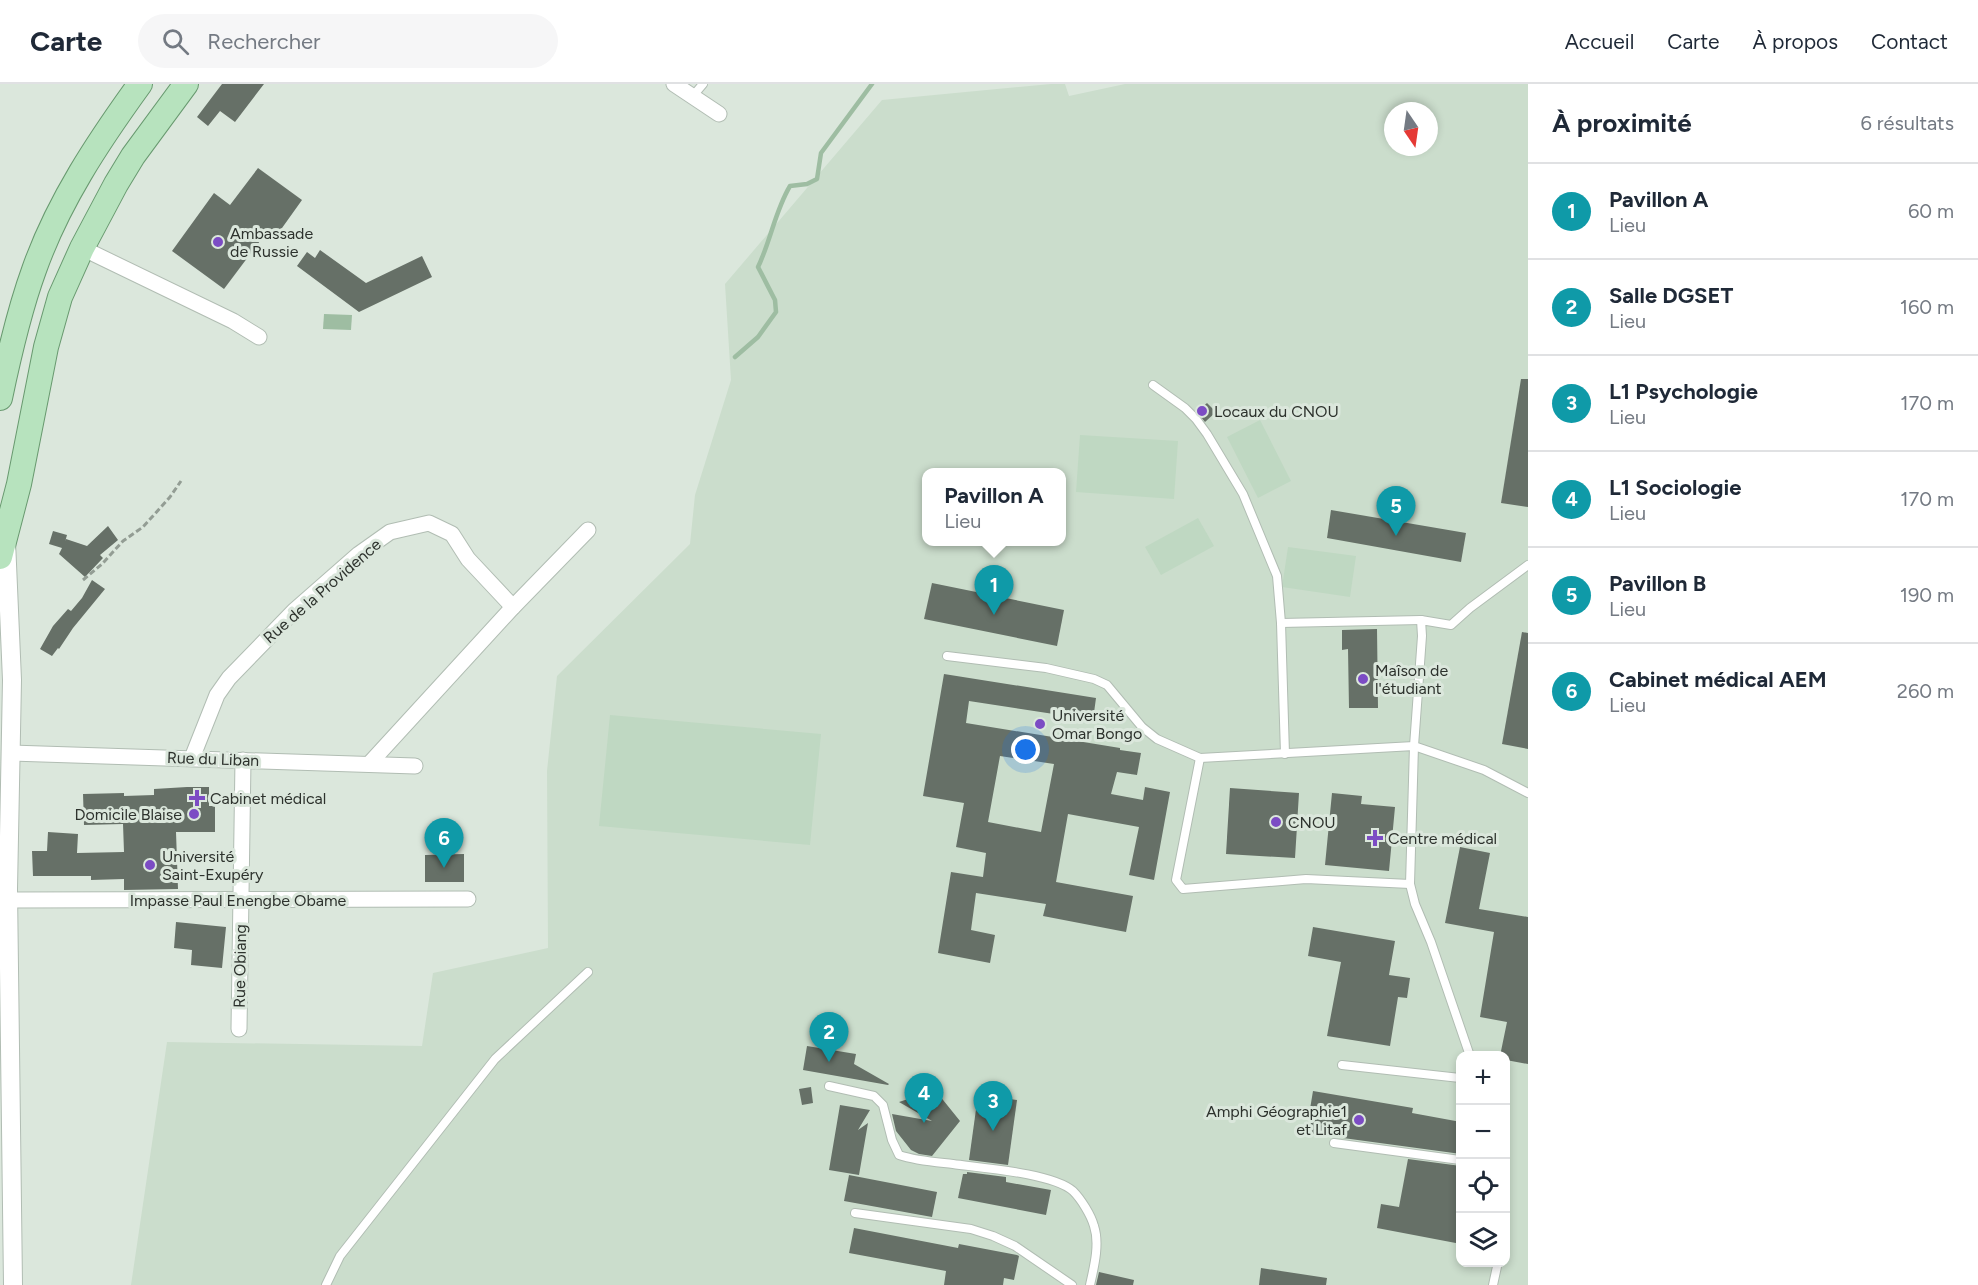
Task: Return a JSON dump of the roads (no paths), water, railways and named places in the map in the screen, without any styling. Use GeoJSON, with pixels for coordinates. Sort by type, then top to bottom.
{"type":"FeatureCollection","features":[{"type":"Feature","properties":{"kind":"main road"},"geometry":{"type":"LineString","coordinates":[[0,398],[23,305],[45,242],[74,183],[140,84]]}},
{"type":"Feature","properties":{"kind":"main road"},"geometry":{"type":"LineString","coordinates":[[3,546],[19,484],[46,347],[60,297],[103,207],[133,156],[186,84]]}},
{"type":"Feature","properties":{"kind":"street"},"geometry":{"type":"LineString","coordinates":[[674,84],[718,114]]}},
{"type":"Feature","properties":{"kind":"street"},"geometry":{"type":"LineString","coordinates":[[82,248],[233,321],[259,337]]}},
{"type":"Feature","properties":{"kind":"street","name":"Rue de la Providence"},"geometry":{"type":"LineString","coordinates":[[192,758],[217,695],[229,678],[294,611],[359,554],[390,532],[429,523],[452,534],[468,559],[513,607]]}},
{"type":"Feature","properties":{"kind":"street"},"geometry":{"type":"LineString","coordinates":[[370,763],[513,607],[588,530]]}},
{"type":"Feature","properties":{"kind":"street"},"geometry":{"type":"LineString","coordinates":[[3,546],[12,680],[5,893],[13,1285]]}},
{"type":"Feature","properties":{"kind":"street"},"geometry":{"type":"LineString","coordinates":[[0,657],[9,669],[12,680]]}},
{"type":"Feature","properties":{"kind":"street","name":"Rue du Liban"},"geometry":{"type":"LineString","coordinates":[[10,753],[415,766]]}},
{"type":"Feature","properties":{"kind":"street","name":"Rue Obiang"},"geometry":{"type":"LineString","coordinates":[[239,1029],[243,760]]}},
{"type":"Feature","properties":{"kind":"street","name":"Impasse Paul Enengbe Obame"},"geometry":{"type":"LineString","coordinates":[[5,893],[242,899],[468,899]]}},
{"type":"Feature","properties":{"kind":"lane"},"geometry":{"type":"LineString","coordinates":[[692,97],[703,84]]}},
{"type":"Feature","properties":{"kind":"lane"},"geometry":{"type":"LineString","coordinates":[[1152,385],[1196,419],[1236,480],[1277,576],[1281,623],[1285,754]]}},
{"type":"Feature","properties":{"kind":"lane"},"geometry":{"type":"LineString","coordinates":[[1281,623],[1421,620],[1451,625],[1528,565]]}},
{"type":"Feature","properties":{"kind":"lane"},"geometry":{"type":"LineString","coordinates":[[1421,620],[1410,884],[1415,904],[1431,942],[1468,1051]]}},
{"type":"Feature","properties":{"kind":"lane"},"geometry":{"type":"LineString","coordinates":[[947,656],[1046,668],[1094,679],[1107,685],[1142,727],[1157,739],[1200,758],[1414,746],[1484,770],[1528,793]]}},
{"type":"Feature","properties":{"kind":"lane"},"geometry":{"type":"LineString","coordinates":[[1200,758],[1176,880],[1183,890],[1306,879],[1410,884]]}},
{"type":"Feature","properties":{"kind":"lane"},"geometry":{"type":"LineString","coordinates":[[326,1285],[340,1256],[495,1059],[588,972]]}},
{"type":"Feature","properties":{"kind":"lane"},"geometry":{"type":"LineString","coordinates":[[1342,1065],[1456,1077]]}},
{"type":"Feature","properties":{"kind":"lane"},"geometry":{"type":"LineString","coordinates":[[829,1086],[874,1096],[882,1105],[899,1155],[912,1160],[981,1168],[1052,1180],[1073,1191],[1095,1227],[1096,1246],[1090,1285]]}},
{"type":"Feature","properties":{"kind":"lane"},"geometry":{"type":"LineString","coordinates":[[1334,1143],[1456,1159]]}},
{"type":"Feature","properties":{"kind":"lane"},"geometry":{"type":"LineString","coordinates":[[855,1213],[971,1229],[993,1236],[1015,1246],[1072,1285]]}},
{"type":"Feature","properties":{"kind":"lane"},"geometry":{"type":"LineString","coordinates":[[1493,1285],[1497,1267]]}},
{"type":"Feature","properties":{"kind":"waterway"},"geometry":{"type":"LineString","coordinates":[[735,357],[758,337],[776,312],[775,300],[758,267],[790,186],[807,184],[817,179],[821,153],[872,84]]}},
{"type":"Feature","properties":{"kind":"place","name":"Ambassade de Russie"},"geometry":{"type":"Point","coordinates":[218,242]}},
{"type":"Feature","properties":{"kind":"place","name":"Locaux du CNOU"},"geometry":{"type":"Point","coordinates":[1202,411]}},
{"type":"Feature","properties":{"kind":"place","name":"Pavillon B"},"geometry":{"type":"Point","coordinates":[1396,536]}},
{"type":"Feature","properties":{"kind":"place","name":"Pavillon A"},"geometry":{"type":"Point","coordinates":[994,615]}},
{"type":"Feature","properties":{"kind":"place","name":"Maîson de l'étudiant"},"geometry":{"type":"Point","coordinates":[1363,679]}},
{"type":"Feature","properties":{"kind":"place","name":"Université Omar Bongo"},"geometry":{"type":"Point","coordinates":[1040,724]}},
{"type":"Feature","properties":{"kind":"place","name":"Cabinet médical"},"geometry":{"type":"Point","coordinates":[197,798]}},
{"type":"Feature","properties":{"kind":"place","name":"Domicile Blaise"},"geometry":{"type":"Point","coordinates":[194,814]}},
{"type":"Feature","properties":{"kind":"place","name":"CNOU"},"geometry":{"type":"Point","coordinates":[1276,822]}},
{"type":"Feature","properties":{"kind":"place","name":"Centre médical"},"geometry":{"type":"Point","coordinates":[1375,838]}},
{"type":"Feature","properties":{"kind":"place","name":"Université Saint-Exupéry"},"geometry":{"type":"Point","coordinates":[150,865]}},
{"type":"Feature","properties":{"kind":"place","name":"Cabinet médical AEM"},"geometry":{"type":"Point","coordinates":[444,868]}},
{"type":"Feature","properties":{"kind":"place","name":"Salle DGSET"},"geometry":{"type":"Point","coordinates":[829,1062]}},
{"type":"Feature","properties":{"kind":"place","name":"Amphi Géographie1 et Litaf"},"geometry":{"type":"Point","coordinates":[1359,1120]}},
{"type":"Feature","properties":{"kind":"place","name":"L1 Sociologie"},"geometry":{"type":"Point","coordinates":[924,1123]}},
{"type":"Feature","properties":{"kind":"place","name":"L1 Psychologie"},"geometry":{"type":"Point","coordinates":[993,1131]}}]}
